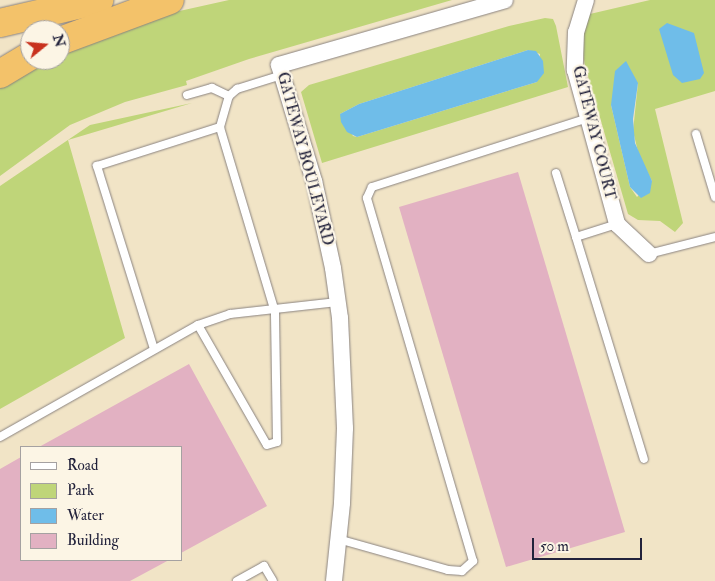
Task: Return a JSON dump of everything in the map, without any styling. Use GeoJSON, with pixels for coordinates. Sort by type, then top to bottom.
{"type":"FeatureCollection","features":[{"type":"Feature","properties":{"kind":"highway"},"geometry":{"type":"LineString","coordinates":[[0,23],[99,0]]}},
{"type":"Feature","properties":{"kind":"highway"},"geometry":{"type":"LineString","coordinates":[[70,37],[170,0]]}},
{"type":"Feature","properties":{"kind":"highway"},"geometry":{"type":"LineString","coordinates":[[0,74],[20,62]]}},
{"type":"Feature","properties":{"kind":"street"},"geometry":{"type":"LineString","coordinates":[[281,70],[505,0]]}},
{"type":"Feature","properties":{"kind":"street","name":"GATEWAY COURT"},"geometry":{"type":"LineString","coordinates":[[586,0],[576,32],[575,70],[617,224]]}},
{"type":"Feature","properties":{"kind":"street","name":"GATEWAY BOULEVARD"},"geometry":{"type":"LineString","coordinates":[[281,70],[314,181],[337,302],[344,376],[345,428],[334,581]]}},
{"type":"Feature","properties":{"kind":"street"},"geometry":{"type":"LineString","coordinates":[[617,224],[648,254]]}},
{"type":"Feature","properties":{"kind":"lane"},"geometry":{"type":"LineString","coordinates":[[198,324],[267,445],[277,442],[275,312],[220,127],[230,96],[237,89],[281,70]]}},
{"type":"Feature","properties":{"kind":"lane"},"geometry":{"type":"LineString","coordinates":[[187,95],[212,88],[230,96]]}},
{"type":"Feature","properties":{"kind":"lane"},"geometry":{"type":"LineString","coordinates":[[338,539],[448,570],[462,571],[473,561],[367,198],[372,187],[588,118]]}},
{"type":"Feature","properties":{"kind":"lane"},"geometry":{"type":"LineString","coordinates":[[154,349],[97,166],[220,127]]}},
{"type":"Feature","properties":{"kind":"lane"},"geometry":{"type":"LineString","coordinates":[[696,134],[715,197]]}},
{"type":"Feature","properties":{"kind":"lane"},"geometry":{"type":"LineString","coordinates":[[556,173],[644,459]]}},
{"type":"Feature","properties":{"kind":"lane"},"geometry":{"type":"LineString","coordinates":[[576,237],[617,224]]}},
{"type":"Feature","properties":{"kind":"lane"},"geometry":{"type":"LineString","coordinates":[[648,254],[715,237]]}},
{"type":"Feature","properties":{"kind":"lane"},"geometry":{"type":"LineString","coordinates":[[0,436],[198,324],[230,314],[275,312],[337,302]]}},
{"type":"Feature","properties":{"kind":"lane"},"geometry":{"type":"LineString","coordinates":[[237,581],[264,566],[273,581]]}},
{"type":"Feature","properties":{"kind":"green space"},"geometry":{"type":"Polygon","coordinates":[[[229,0],[452,0],[249,59],[186,81],[187,85],[125,102],[70,125],[0,176],[0,83],[22,70],[70,70],[70,45],[130,22],[229,0]]]}},
{"type":"Feature","properties":{"kind":"green space"},"geometry":{"type":"Polygon","coordinates":[[[650,0],[715,0],[715,91],[655,109],[683,223],[675,232],[660,221],[638,220],[628,214],[585,66],[577,17],[650,0]],[[638,83],[611,105],[630,187],[637,197],[652,181],[639,156],[633,131],[638,83]]]}},
{"type":"Feature","properties":{"kind":"green space"},"geometry":{"type":"Polygon","coordinates":[[[545,18],[553,19],[568,87],[322,163],[301,92],[309,85],[509,26],[545,18]],[[528,50],[359,104],[340,114],[353,136],[357,137],[537,82],[540,54],[528,50]]]}},
{"type":"Feature","properties":{"kind":"green space"},"geometry":{"type":"Polygon","coordinates":[[[192,103],[68,140],[125,338],[0,409],[0,186],[90,125],[192,103]]]}},
{"type":"Feature","properties":{"kind":"water"},"geometry":{"type":"Polygon","coordinates":[[[667,23],[694,33],[704,73],[700,79],[682,83],[673,75],[659,29],[667,23]]]}},
{"type":"Feature","properties":{"kind":"water"},"geometry":{"type":"Polygon","coordinates":[[[528,50],[536,51],[543,61],[544,73],[537,82],[357,137],[347,132],[341,122],[340,114],[359,104],[528,50]]]}},
{"type":"Feature","properties":{"kind":"water"},"geometry":{"type":"Polygon","coordinates":[[[626,61],[638,83],[633,119],[635,143],[652,181],[650,193],[641,198],[630,187],[611,105],[615,71],[626,61]]]}},
{"type":"Feature","properties":{"kind":"building"},"geometry":{"type":"Polygon","coordinates":[[[518,172],[625,532],[506,567],[399,207],[518,172]]]}},
{"type":"Feature","properties":{"kind":"building"},"geometry":{"type":"Polygon","coordinates":[[[189,364],[267,506],[182,552],[182,446],[41,446],[189,364]]]}},
{"type":"Feature","properties":{"kind":"building"},"geometry":{"type":"Polygon","coordinates":[[[20,458],[20,561],[167,561],[130,581],[0,581],[0,469],[20,458]]]}}]}
